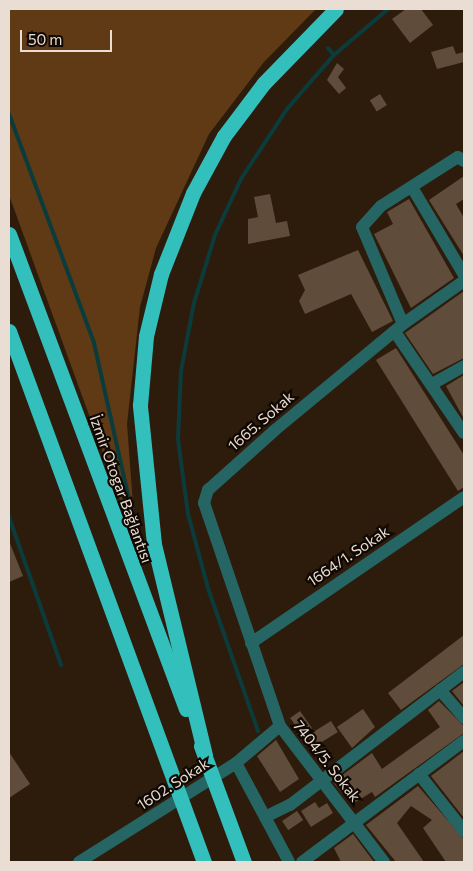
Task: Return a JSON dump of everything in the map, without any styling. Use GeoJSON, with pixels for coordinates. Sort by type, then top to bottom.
{"type":"FeatureCollection","features":[{"type":"Feature","properties":{"kind":"highway"},"geometry":{"type":"LineString","coordinates":[[244,862],[205,755],[154,544],[140,405],[146,336],[161,274],[193,193],[224,136],[264,83],[336,9]]}},
{"type":"Feature","properties":{"kind":"highway","name":"İzmir Otogar Bağlantısı"},"geometry":{"type":"LineString","coordinates":[[9,234],[156,636],[205,755]]}},
{"type":"Feature","properties":{"kind":"highway"},"geometry":{"type":"LineString","coordinates":[[9,331],[204,862]]}},
{"type":"Feature","properties":{"kind":"street"},"geometry":{"type":"LineString","coordinates":[[461,159],[413,189],[381,206],[362,227],[399,328],[432,384],[464,432]]}},
{"type":"Feature","properties":{"kind":"street"},"geometry":{"type":"LineString","coordinates":[[413,189],[464,275]]}},
{"type":"Feature","properties":{"kind":"street","name":"1665. Sokak"},"geometry":{"type":"LineString","coordinates":[[250,643],[204,503],[208,490],[399,328],[464,280]]}},
{"type":"Feature","properties":{"kind":"street"},"geometry":{"type":"LineString","coordinates":[[432,384],[464,366]]}},
{"type":"Feature","properties":{"kind":"street","name":"1664/1. Sokak"},"geometry":{"type":"LineString","coordinates":[[250,643],[464,497]]}},
{"type":"Feature","properties":{"kind":"street","name":"7404/5. Sokak"},"geometry":{"type":"LineString","coordinates":[[250,643],[280,726],[322,778],[384,862]]}},
{"type":"Feature","properties":{"kind":"street"},"geometry":{"type":"LineString","coordinates":[[265,817],[290,805],[322,778],[464,672]]}},
{"type":"Feature","properties":{"kind":"street"},"geometry":{"type":"LineString","coordinates":[[440,690],[464,718]]}},
{"type":"Feature","properties":{"kind":"street","name":"1602. Sokak"},"geometry":{"type":"LineString","coordinates":[[79,862],[236,763],[280,726]]}},
{"type":"Feature","properties":{"kind":"street"},"geometry":{"type":"LineString","coordinates":[[302,862],[354,821],[464,741]]}},
{"type":"Feature","properties":{"kind":"street"},"geometry":{"type":"LineString","coordinates":[[236,763],[289,862]]}},
{"type":"Feature","properties":{"kind":"street"},"geometry":{"type":"LineString","coordinates":[[419,774],[464,831]]}},
{"type":"Feature","properties":{"kind":"shaded area"},"geometry":{"type":"Polygon","coordinates":[[[9,9],[316,9],[264,62],[209,134],[156,248],[140,307],[127,424],[136,544],[9,195],[9,9]]]}},
{"type":"Feature","properties":{"kind":"building"},"geometry":{"type":"Polygon","coordinates":[[[406,9],[421,9],[433,25],[410,43],[392,19],[406,9]]]}},
{"type":"Feature","properties":{"kind":"building"},"geometry":{"type":"Polygon","coordinates":[[[453,46],[456,54],[464,52],[464,62],[437,69],[431,52],[453,46]]]}},
{"type":"Feature","properties":{"kind":"building"},"geometry":{"type":"Polygon","coordinates":[[[337,63],[344,69],[338,77],[346,88],[339,94],[327,80],[337,63]]]}},
{"type":"Feature","properties":{"kind":"building"},"geometry":{"type":"Polygon","coordinates":[[[380,94],[387,105],[377,111],[370,100],[380,94]]]}},
{"type":"Feature","properties":{"kind":"building"},"geometry":{"type":"Polygon","coordinates":[[[464,176],[464,199],[456,204],[464,218],[464,256],[429,200],[464,176]]]}},
{"type":"Feature","properties":{"kind":"building"},"geometry":{"type":"Polygon","coordinates":[[[270,194],[276,223],[287,221],[290,236],[248,244],[248,219],[258,217],[254,197],[270,194]]]}},
{"type":"Feature","properties":{"kind":"building"},"geometry":{"type":"Polygon","coordinates":[[[409,199],[454,278],[411,308],[374,234],[393,224],[387,212],[409,199]]]}},
{"type":"Feature","properties":{"kind":"building"},"geometry":{"type":"Polygon","coordinates":[[[358,250],[393,321],[372,332],[351,294],[305,314],[299,301],[305,290],[298,275],[358,250]]]}},
{"type":"Feature","properties":{"kind":"building"},"geometry":{"type":"Polygon","coordinates":[[[464,291],[464,358],[433,374],[405,333],[464,291]]]}},
{"type":"Feature","properties":{"kind":"building"},"geometry":{"type":"Polygon","coordinates":[[[396,348],[464,455],[464,487],[458,491],[376,360],[396,348]]]}},
{"type":"Feature","properties":{"kind":"building"},"geometry":{"type":"Polygon","coordinates":[[[464,375],[464,419],[446,386],[464,375]]]}},
{"type":"Feature","properties":{"kind":"building"},"geometry":{"type":"Polygon","coordinates":[[[9,541],[23,576],[9,582],[9,541]]]}},
{"type":"Feature","properties":{"kind":"building"},"geometry":{"type":"Polygon","coordinates":[[[464,635],[464,664],[401,710],[388,693],[464,635]]]}},
{"type":"Feature","properties":{"kind":"building"},"geometry":{"type":"Polygon","coordinates":[[[464,682],[464,706],[452,691],[464,682]]]}},
{"type":"Feature","properties":{"kind":"building"},"geometry":{"type":"Polygon","coordinates":[[[439,701],[464,726],[464,733],[375,797],[372,792],[354,803],[346,790],[342,793],[333,782],[372,753],[382,769],[440,727],[428,710],[439,701]]]}},
{"type":"Feature","properties":{"kind":"building"},"geometry":{"type":"Polygon","coordinates":[[[363,709],[375,727],[352,748],[337,727],[363,709]]]}},
{"type":"Feature","properties":{"kind":"building"},"geometry":{"type":"Polygon","coordinates":[[[300,711],[312,728],[302,735],[290,718],[300,711]]]}},
{"type":"Feature","properties":{"kind":"building"},"geometry":{"type":"Polygon","coordinates":[[[331,721],[338,732],[314,747],[307,736],[331,721]]]}},
{"type":"Feature","properties":{"kind":"building"},"geometry":{"type":"Polygon","coordinates":[[[276,740],[299,779],[280,792],[257,756],[276,740]]]}},
{"type":"Feature","properties":{"kind":"building"},"geometry":{"type":"Polygon","coordinates":[[[464,751],[464,818],[431,776],[464,751]]]}},
{"type":"Feature","properties":{"kind":"building"},"geometry":{"type":"Polygon","coordinates":[[[9,752],[30,784],[9,798],[9,752]]]}},
{"type":"Feature","properties":{"kind":"building"},"geometry":{"type":"Polygon","coordinates":[[[418,786],[464,839],[464,862],[446,862],[423,828],[432,820],[411,806],[397,823],[424,862],[396,862],[366,825],[418,786]]]}},
{"type":"Feature","properties":{"kind":"building"},"geometry":{"type":"Polygon","coordinates":[[[315,802],[319,808],[327,803],[333,813],[311,827],[301,811],[315,802]]]}},
{"type":"Feature","properties":{"kind":"building"},"geometry":{"type":"Polygon","coordinates":[[[297,811],[303,820],[288,830],[282,821],[297,811]]]}},
{"type":"Feature","properties":{"kind":"building"},"geometry":{"type":"Polygon","coordinates":[[[353,834],[374,862],[341,862],[334,848],[353,834]]]}},
{"type":"Feature","properties":{"kind":"waterway"},"geometry":{"type":"LineString","coordinates":[[258,731],[208,588],[188,514],[178,439],[181,371],[194,303],[215,235],[241,179],[287,109],[334,55],[388,9]]}},
{"type":"Feature","properties":{"kind":"waterway"},"geometry":{"type":"LineString","coordinates":[[328,48],[334,55]]}},
{"type":"Feature","properties":{"kind":"waterway"},"geometry":{"type":"LineString","coordinates":[[9,114],[94,343],[138,540]]}},
{"type":"Feature","properties":{"kind":"waterway"},"geometry":{"type":"LineString","coordinates":[[9,517],[61,665]]}}]}
